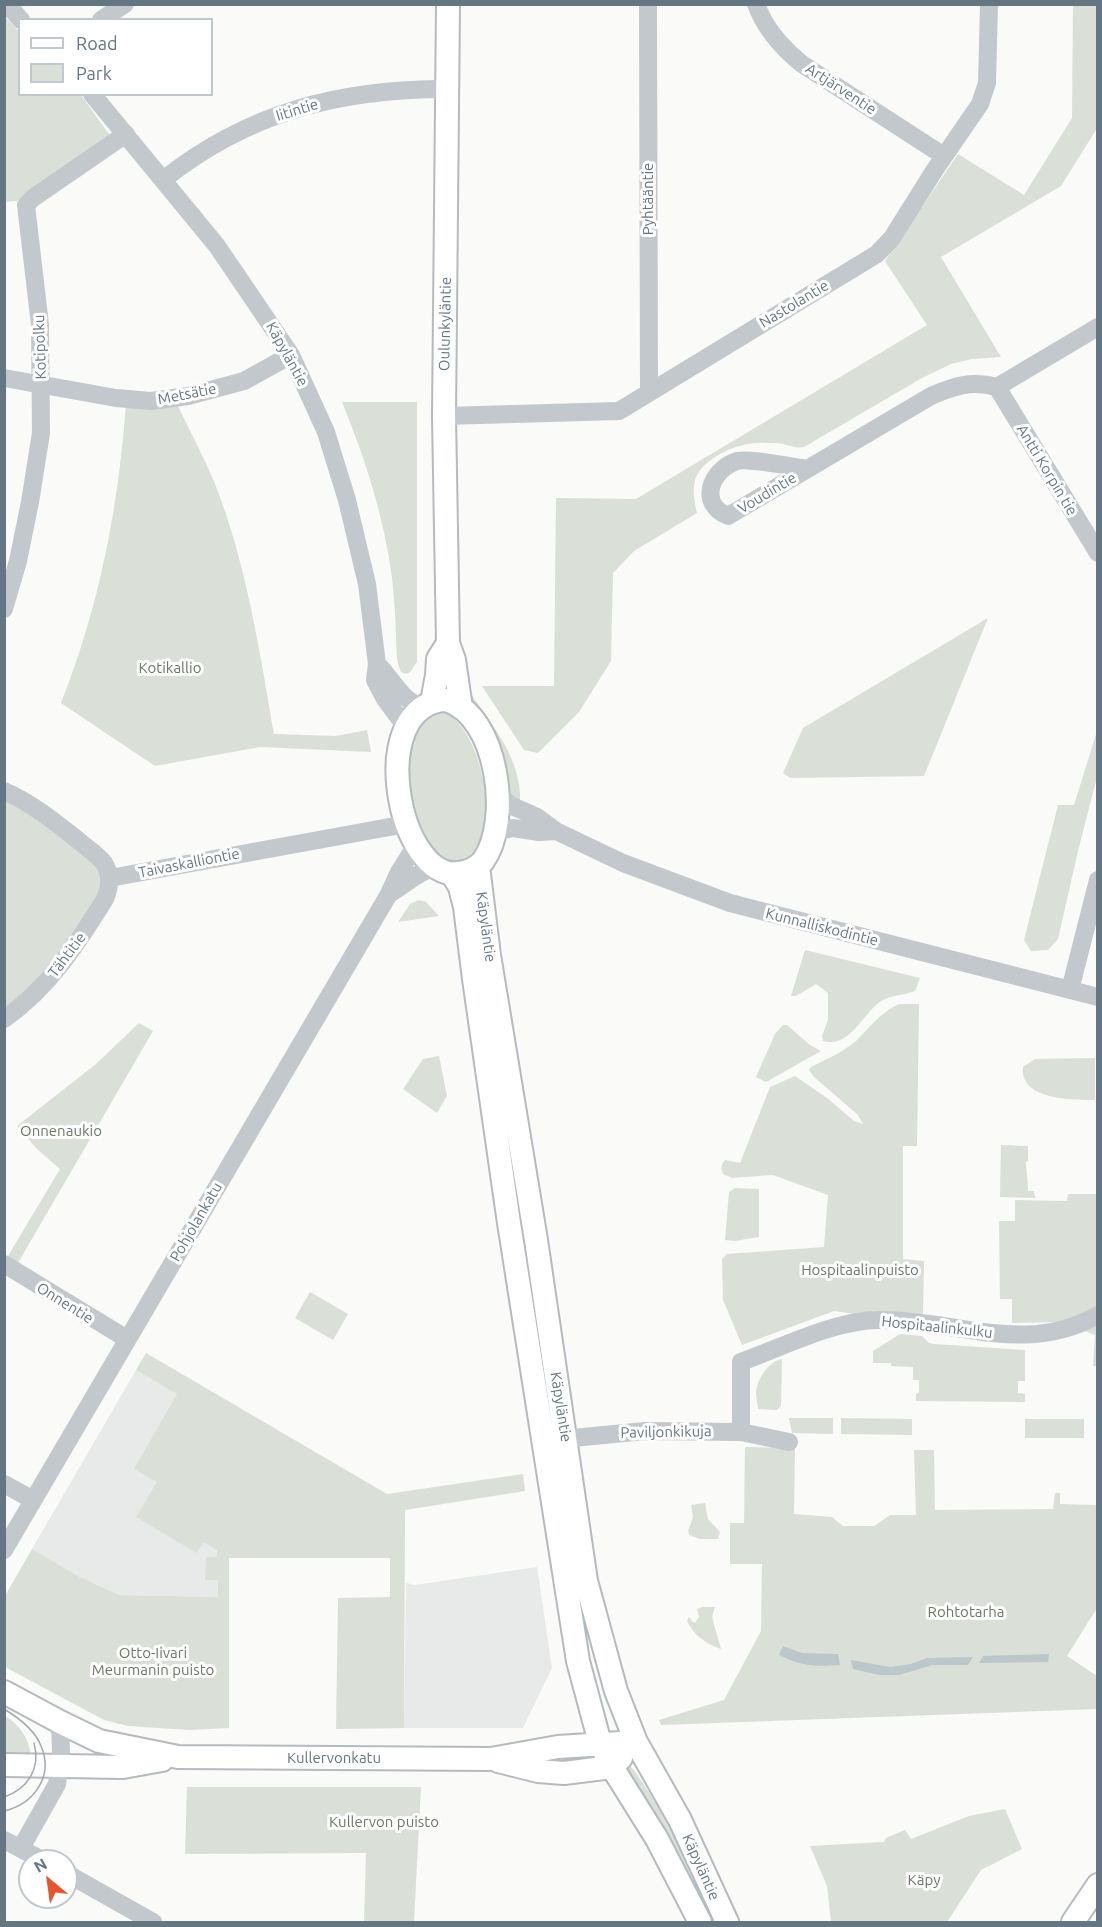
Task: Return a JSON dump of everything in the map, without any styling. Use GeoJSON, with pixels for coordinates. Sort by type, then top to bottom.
{"type":"FeatureCollection","features":[{"type":"Feature","properties":{"kind":"main road","name":"Oulunkyläntie"},"geometry":{"type":"LineString","coordinates":[[448,4],[444,416],[448,643],[454,660],[461,708]]}},
{"type":"Feature","properties":{"kind":"main road","name":"Oulunkyläntie"},"geometry":{"type":"LineString","coordinates":[[427,704],[438,675],[438,658],[448,643]]}},
{"type":"Feature","properties":{"kind":"main road"},"geometry":{"type":"LineString","coordinates":[[446,700],[461,708],[475,723],[483,738],[494,767],[498,793],[495,832],[488,851],[478,866],[469,871],[443,870],[423,856],[406,824],[397,762],[400,739],[405,726],[427,704],[446,700]]}},
{"type":"Feature","properties":{"kind":"main road","name":"Käpyläntie"},"geometry":{"type":"LineString","coordinates":[[478,866],[489,955],[566,1438],[586,1581],[616,1691],[636,1742],[680,1820],[727,1923]]}},
{"type":"Feature","properties":{"kind":"main road","name":"Käpyläntie"},"geometry":{"type":"LineString","coordinates":[[443,870],[460,887],[465,907],[480,1025],[542,1441],[578,1661],[600,1743],[612,1767],[657,1839],[700,1923]]}},
{"type":"Feature","properties":{"kind":"main road","name":"Kullervonkatu"},"geometry":{"type":"LineString","coordinates":[[4,1692],[99,1741],[178,1757]]}},
{"type":"Feature","properties":{"kind":"main road"},"geometry":{"type":"LineString","coordinates":[[612,1767],[636,1742]]}},
{"type":"Feature","properties":{"kind":"main road","name":"Kullervonkatu"},"geometry":{"type":"LineString","coordinates":[[4,1766],[123,1767],[178,1757],[491,1759],[558,1747],[636,1742]]}},
{"type":"Feature","properties":{"kind":"main road","name":"Kullervonkatu"},"geometry":{"type":"LineString","coordinates":[[491,1759],[538,1771],[564,1773],[612,1767]]}},
{"type":"Feature","properties":{"kind":"main road"},"geometry":{"type":"LineString","coordinates":[[1073,1923],[1098,1885]]}},
{"type":"Feature","properties":{"kind":"street"},"geometry":{"type":"LineString","coordinates":[[7,4],[19,18]]}},
{"type":"Feature","properties":{"kind":"street"},"geometry":{"type":"LineString","coordinates":[[104,18],[125,4]]}},
{"type":"Feature","properties":{"kind":"street","name":"Pyhtääntie"},"geometry":{"type":"LineString","coordinates":[[648,4],[649,393]]}},
{"type":"Feature","properties":{"kind":"street","name":"Artjärventie"},"geometry":{"type":"LineString","coordinates":[[756,4],[765,25],[787,52],[944,156]]}},
{"type":"Feature","properties":{"kind":"street","name":"Nastolantie"},"geometry":{"type":"LineString","coordinates":[[444,416],[619,411],[877,254],[892,238],[980,104],[987,82],[989,4]]}},
{"type":"Feature","properties":{"kind":"street","name":"Iitintie"},"geometry":{"type":"LineString","coordinates":[[162,180],[180,165],[226,137],[251,124],[302,107],[368,93],[447,89]]}},
{"type":"Feature","properties":{"kind":"street","name":"Käpyläntie"},"geometry":{"type":"LineString","coordinates":[[94,96],[217,246],[291,355],[326,432],[348,500],[367,584],[377,664],[375,680],[405,726]]}},
{"type":"Feature","properties":{"kind":"street","name":"Kotipolku"},"geometry":{"type":"LineString","coordinates":[[4,609],[18,561],[41,433],[40,325],[26,205],[126,134]]}},
{"type":"Feature","properties":{"kind":"street"},"geometry":{"type":"LineString","coordinates":[[997,387],[1098,327]]}},
{"type":"Feature","properties":{"kind":"street","name":"Metsätie"},"geometry":{"type":"LineString","coordinates":[[4,378],[116,398],[151,401],[188,396],[244,381],[291,355]]}},
{"type":"Feature","properties":{"kind":"street","name":"Voudintie"},"geometry":{"type":"LineString","coordinates":[[807,469],[738,461],[720,471],[712,481],[710,493],[720,513],[728,516],[931,396],[948,389],[982,382],[997,387]]}},
{"type":"Feature","properties":{"kind":"street","name":"Antti Korpin tie"},"geometry":{"type":"LineString","coordinates":[[997,387],[1098,553]]}},
{"type":"Feature","properties":{"kind":"street"},"geometry":{"type":"LineString","coordinates":[[377,664],[388,674],[405,698],[427,704]]}},
{"type":"Feature","properties":{"kind":"street"},"geometry":{"type":"LineString","coordinates":[[4,791],[54,821],[92,852],[104,863],[110,878]]}},
{"type":"Feature","properties":{"kind":"street","name":"Kunnalliskodintie"},"geometry":{"type":"LineString","coordinates":[[498,793],[510,805],[537,817],[556,831],[623,863],[730,903],[1098,997]]}},
{"type":"Feature","properties":{"kind":"street","name":"Taivaskalliontie"},"geometry":{"type":"LineString","coordinates":[[110,878],[406,824]]}},
{"type":"Feature","properties":{"kind":"street","name":"Kunnalliskodintie"},"geometry":{"type":"LineString","coordinates":[[495,832],[513,828],[539,832],[556,831]]}},
{"type":"Feature","properties":{"kind":"street","name":"Pohjolankatu"},"geometry":{"type":"LineString","coordinates":[[4,1550],[416,845]]}},
{"type":"Feature","properties":{"kind":"street","name":"Pohjolankatu"},"geometry":{"type":"LineString","coordinates":[[389,894],[425,870],[443,870]]}},
{"type":"Feature","properties":{"kind":"street","name":"Tähtitie"},"geometry":{"type":"LineString","coordinates":[[4,1019],[40,988],[61,966],[105,899],[110,878]]}},
{"type":"Feature","properties":{"kind":"street"},"geometry":{"type":"LineString","coordinates":[[1070,990],[1098,880]]}},
{"type":"Feature","properties":{"kind":"street","name":"Onnentie"},"geometry":{"type":"LineString","coordinates":[[4,1264],[127,1339]]}},
{"type":"Feature","properties":{"kind":"street","name":"Hospitaalinkulku"},"geometry":{"type":"LineString","coordinates":[[741,1432],[741,1362],[842,1325],[881,1320],[1016,1335],[1042,1335],[1075,1326],[1098,1315]]}},
{"type":"Feature","properties":{"kind":"street","name":"Paviljonkikuja"},"geometry":{"type":"LineString","coordinates":[[542,1441],[645,1431],[741,1432],[789,1442]]}},
{"type":"Feature","properties":{"kind":"street"},"geometry":{"type":"LineString","coordinates":[[4,1484],[33,1500]]}},
{"type":"Feature","properties":{"kind":"street"},"geometry":{"type":"LineString","coordinates":[[4,1840],[21,1848],[54,1792],[60,1767],[60,1722]]}},
{"type":"Feature","properties":{"kind":"street"},"geometry":{"type":"LineString","coordinates":[[78,1881],[153,1923]]}},
{"type":"Feature","properties":{"kind":"shaded area"},"geometry":{"type":"Polygon","coordinates":[[[136,1370],[190,1401],[217,1518],[218,1597],[119,1595],[80,1577],[32,1549],[136,1370]]]}},
{"type":"Feature","properties":{"kind":"shaded area"},"geometry":{"type":"Polygon","coordinates":[[[537,1567],[552,1668],[523,1728],[404,1728],[406,1583],[415,1585],[537,1567]]]}},
{"type":"Feature","properties":{"kind":"shaded area"},"geometry":{"type":"Polygon","coordinates":[[[783,1646],[802,1653],[838,1654],[840,1665],[801,1664],[779,1655],[783,1646]]]}},
{"type":"Feature","properties":{"kind":"shaded area"},"geometry":{"type":"Polygon","coordinates":[[[1049,1654],[1048,1662],[979,1663],[983,1656],[1049,1654]]]}},
{"type":"Feature","properties":{"kind":"shaded area"},"geometry":{"type":"Polygon","coordinates":[[[973,1657],[968,1665],[933,1665],[899,1675],[879,1675],[853,1669],[851,1660],[890,1667],[911,1664],[927,1658],[973,1657]]]}},
{"type":"Feature","properties":{"kind":"green space"},"geometry":{"type":"Polygon","coordinates":[[[1073,5],[1097,5],[1096,130],[1061,186],[941,257],[1001,357],[972,359],[951,364],[922,378],[804,447],[776,443],[751,443],[733,448],[709,461],[698,473],[694,484],[697,513],[634,551],[613,573],[611,661],[579,712],[538,753],[524,750],[482,686],[554,686],[556,498],[636,499],[927,325],[885,261],[958,154],[1024,195],[1072,118],[1073,5]]]}},
{"type":"Feature","properties":{"kind":"green space"},"geometry":{"type":"Polygon","coordinates":[[[4,16],[18,30],[18,96],[82,96],[111,137],[17,201],[5,202],[4,16]]]}},
{"type":"Feature","properties":{"kind":"green space"},"geometry":{"type":"Polygon","coordinates":[[[342,402],[417,402],[417,662],[406,674],[401,672],[397,661],[392,577],[379,510],[366,466],[342,402]]]}},
{"type":"Feature","properties":{"kind":"green space","name":"Kotikallio"},"geometry":{"type":"Polygon","coordinates":[[[126,404],[178,406],[211,474],[230,526],[246,585],[274,734],[336,736],[367,730],[371,752],[260,747],[155,766],[61,703],[97,593],[118,481],[126,404]]]}},
{"type":"Feature","properties":{"kind":"green space"},"geometry":{"type":"Polygon","coordinates":[[[988,618],[924,776],[790,778],[783,773],[803,728],[988,618]]]}},
{"type":"Feature","properties":{"kind":"green space"},"geometry":{"type":"Polygon","coordinates":[[[463,682],[510,754],[516,770],[520,804],[511,799],[470,708],[463,682]]]}},
{"type":"Feature","properties":{"kind":"green space"},"geometry":{"type":"Polygon","coordinates":[[[445,712],[460,725],[472,744],[485,793],[485,818],[480,840],[470,856],[452,864],[435,852],[421,831],[410,796],[407,772],[411,745],[421,721],[445,712]]]}},
{"type":"Feature","properties":{"kind":"green space"},"geometry":{"type":"Polygon","coordinates":[[[1097,731],[1097,777],[1058,939],[1048,950],[1031,951],[1024,940],[1058,805],[1074,805],[1097,731]]]}},
{"type":"Feature","properties":{"kind":"green space"},"geometry":{"type":"Polygon","coordinates":[[[4,797],[16,803],[100,868],[102,890],[51,969],[4,1011],[4,797]]]}},
{"type":"Feature","properties":{"kind":"green space"},"geometry":{"type":"Polygon","coordinates":[[[419,900],[426,902],[439,916],[398,922],[410,904],[419,900]]]}},
{"type":"Feature","properties":{"kind":"green space"},"geometry":{"type":"Polygon","coordinates":[[[805,950],[920,978],[915,991],[883,1000],[841,1040],[823,1041],[822,1036],[828,1020],[828,993],[816,984],[796,996],[791,996],[805,950]]]}},
{"type":"Feature","properties":{"kind":"green space","name":"Hospitaalinpuisto"},"geometry":{"type":"Polygon","coordinates":[[[899,1004],[919,1004],[917,1146],[903,1146],[903,1259],[924,1261],[923,1316],[855,1314],[834,1311],[742,1345],[723,1300],[722,1259],[727,1254],[824,1247],[828,1195],[773,1175],[732,1178],[723,1174],[723,1163],[725,1160],[740,1163],[770,1087],[795,1076],[827,1098],[854,1121],[863,1124],[858,1115],[809,1070],[851,1045],[881,1016],[899,1004]]]}},
{"type":"Feature","properties":{"kind":"green space","name":"Onnenaukio"},"geometry":{"type":"Polygon","coordinates":[[[139,1023],[153,1031],[15,1268],[5,1261],[60,1169],[37,1149],[17,1126],[96,1064],[139,1023]]]}},
{"type":"Feature","properties":{"kind":"green space"},"geometry":{"type":"Polygon","coordinates":[[[783,1025],[787,1025],[810,1045],[821,1051],[766,1082],[756,1077],[775,1034],[783,1025]]]}},
{"type":"Feature","properties":{"kind":"green space"},"geometry":{"type":"Polygon","coordinates":[[[439,1056],[447,1096],[437,1113],[403,1089],[423,1059],[439,1056]]]}},
{"type":"Feature","properties":{"kind":"green space"},"geometry":{"type":"Polygon","coordinates":[[[1095,1058],[1095,1100],[1049,1096],[1029,1086],[1024,1078],[1023,1067],[1035,1059],[1095,1058]]]}},
{"type":"Feature","properties":{"kind":"green space"},"geometry":{"type":"Polygon","coordinates":[[[1001,1145],[1028,1146],[1028,1161],[1026,1162],[1028,1191],[1034,1191],[1035,1198],[1000,1197],[1001,1145]]]}},
{"type":"Feature","properties":{"kind":"green space"},"geometry":{"type":"Polygon","coordinates":[[[735,1188],[759,1189],[759,1237],[735,1241],[725,1240],[729,1192],[735,1188]]]}},
{"type":"Feature","properties":{"kind":"green space"},"geometry":{"type":"Polygon","coordinates":[[[1068,1194],[1097,1194],[1097,1366],[1093,1366],[1095,1335],[1062,1322],[1012,1323],[1012,1299],[1000,1299],[999,1221],[1015,1221],[1015,1200],[1067,1201],[1068,1194]]]}},
{"type":"Feature","properties":{"kind":"green space"},"geometry":{"type":"Polygon","coordinates":[[[310,1292],[348,1314],[333,1340],[295,1318],[310,1292]]]}},
{"type":"Feature","properties":{"kind":"green space"},"geometry":{"type":"Polygon","coordinates":[[[900,1334],[922,1336],[929,1343],[934,1344],[1025,1350],[1025,1381],[1018,1381],[1018,1393],[1025,1394],[1025,1402],[916,1401],[916,1394],[919,1393],[919,1380],[913,1380],[913,1367],[873,1363],[873,1351],[900,1334]]]}},
{"type":"Feature","properties":{"kind":"green space","name":"Otto-Iivari Meurmanin puisto"},"geometry":{"type":"Polygon","coordinates":[[[146,1353],[387,1494],[523,1474],[525,1491],[405,1510],[404,1728],[336,1729],[338,1598],[390,1597],[390,1558],[229,1558],[229,1728],[189,1730],[128,1726],[104,1720],[5,1667],[5,1596],[32,1549],[80,1577],[119,1595],[218,1597],[218,1580],[205,1580],[206,1557],[217,1557],[217,1550],[203,1542],[197,1553],[136,1517],[157,1482],[134,1469],[177,1394],[136,1370],[146,1353]]]}},
{"type":"Feature","properties":{"kind":"green space"},"geometry":{"type":"Polygon","coordinates":[[[782,1359],[781,1406],[777,1410],[758,1409],[756,1394],[761,1377],[772,1363],[782,1359]]]}},
{"type":"Feature","properties":{"kind":"green space"},"geometry":{"type":"Polygon","coordinates":[[[789,1418],[833,1418],[833,1434],[792,1433],[789,1418]]]}},
{"type":"Feature","properties":{"kind":"green space"},"geometry":{"type":"Polygon","coordinates":[[[841,1418],[912,1419],[912,1435],[841,1434],[841,1418]]]}},
{"type":"Feature","properties":{"kind":"green space"},"geometry":{"type":"Polygon","coordinates":[[[1025,1419],[1084,1419],[1084,1438],[1025,1438],[1025,1419]]]}},
{"type":"Feature","properties":{"kind":"green space","name":"Rohtotarha"},"geometry":{"type":"Polygon","coordinates":[[[745,1447],[795,1448],[794,1514],[832,1517],[843,1526],[874,1526],[890,1515],[916,1515],[914,1450],[934,1450],[935,1510],[1053,1509],[1055,1493],[1060,1493],[1060,1504],[1097,1505],[1097,1608],[1067,1656],[1097,1676],[1097,1709],[661,1725],[659,1720],[724,1700],[761,1631],[762,1564],[730,1564],[730,1523],[744,1523],[745,1447]]]}},
{"type":"Feature","properties":{"kind":"green space"},"geometry":{"type":"Polygon","coordinates":[[[705,1503],[708,1519],[720,1532],[718,1539],[700,1539],[689,1535],[688,1531],[693,1517],[691,1505],[705,1503]]]}},
{"type":"Feature","properties":{"kind":"green space"},"geometry":{"type":"Polygon","coordinates":[[[715,1607],[712,1617],[721,1649],[701,1639],[687,1621],[689,1617],[695,1623],[699,1617],[697,1609],[715,1607]]]}},
{"type":"Feature","properties":{"kind":"green space"},"geometry":{"type":"Polygon","coordinates":[[[4,1715],[23,1733],[31,1757],[5,1757],[4,1715]]]}},
{"type":"Feature","properties":{"kind":"green space"},"geometry":{"type":"Polygon","coordinates":[[[624,1764],[634,1770],[658,1807],[688,1863],[715,1922],[708,1922],[624,1764]]]}},
{"type":"Feature","properties":{"kind":"green space","name":"Kullervon puisto"},"geometry":{"type":"Polygon","coordinates":[[[187,1787],[421,1787],[414,1922],[364,1922],[366,1853],[185,1854],[187,1787]]]}},
{"type":"Feature","properties":{"kind":"green space","name":"Käpy"},"geometry":{"type":"Polygon","coordinates":[[[1005,1809],[1022,1849],[981,1870],[947,1922],[831,1922],[827,1886],[810,1846],[884,1842],[886,1838],[905,1830],[911,1839],[969,1816],[1005,1809]]]}},
{"type":"Feature","properties":{"kind":"tram line"},"geometry":{"type":"LineString","coordinates":[[4,1709],[21,1720],[35,1735],[41,1746],[45,1768],[39,1787],[32,1795],[24,1802],[4,1811]]}},
{"type":"Feature","properties":{"kind":"tram line"},"geometry":{"type":"LineString","coordinates":[[4,1797],[20,1789],[31,1776],[36,1761],[34,1743]]}}]}
